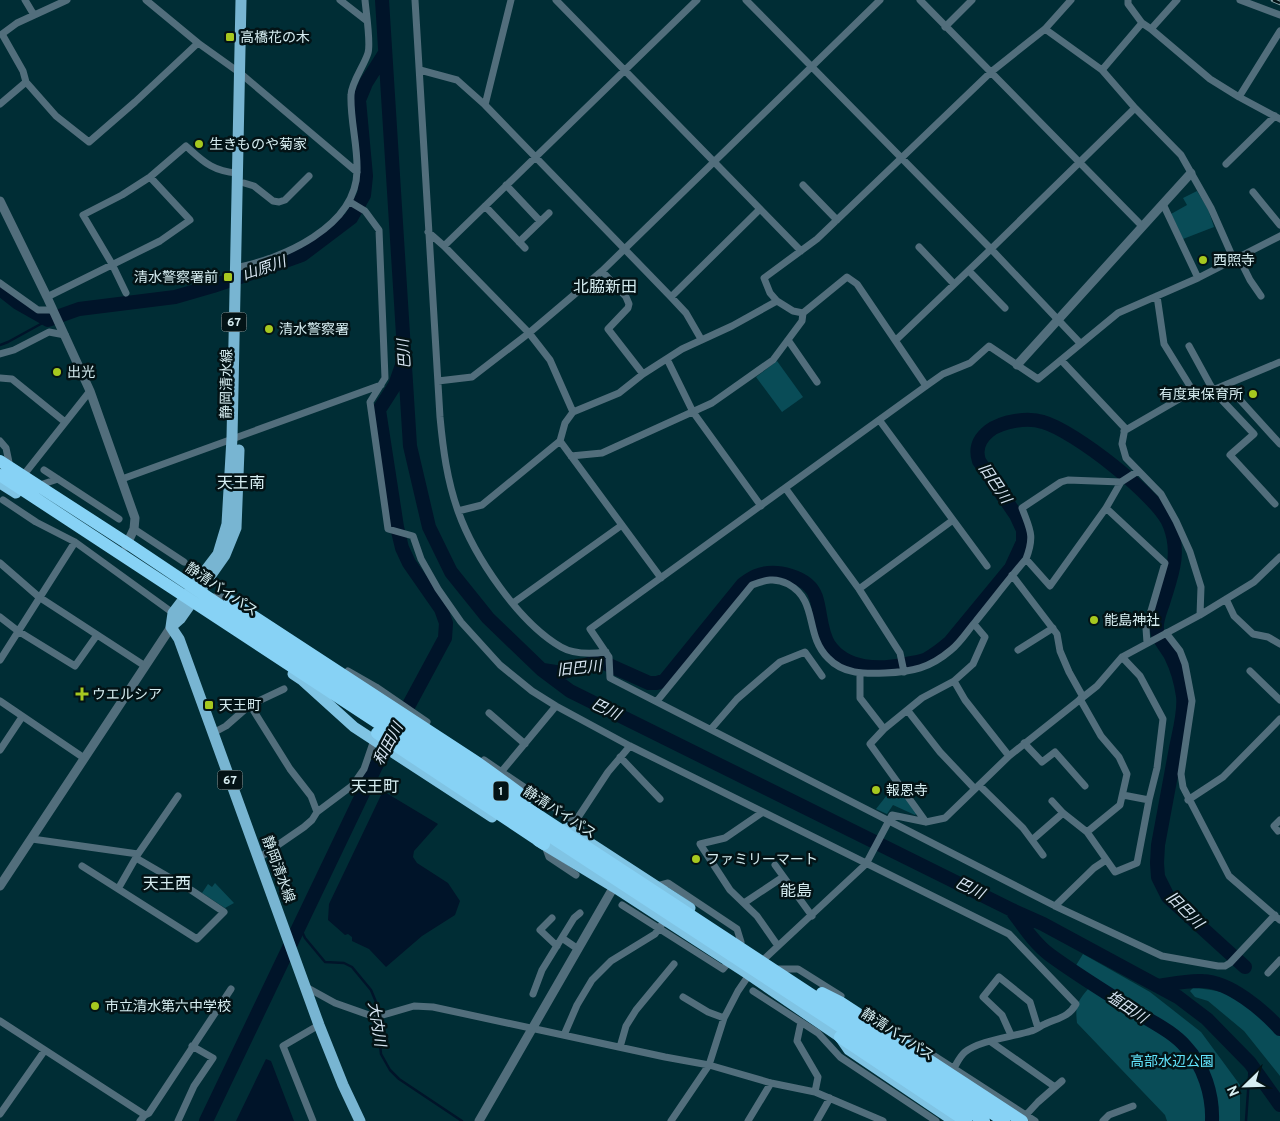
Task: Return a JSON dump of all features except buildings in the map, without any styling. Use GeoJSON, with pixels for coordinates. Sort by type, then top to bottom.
{"type":"FeatureCollection","features":[{"type":"Feature","properties":{"kind":"highway"},"geometry":{"type":"LineString","coordinates":[[0,462],[10,475],[35,488],[125,548],[627,865],[877,1035],[1010,1121]]}},
{"type":"Feature","properties":{"kind":"highway","name":"静清バイパス"},"geometry":{"type":"LineString","coordinates":[[0,462],[125,548],[984,1121]]}},
{"type":"Feature","properties":{"kind":"highway","name":"静清バイパス"},"geometry":{"type":"LineString","coordinates":[[10,475],[306,663],[1004,1121]]}},
{"type":"Feature","properties":{"kind":"highway"},"geometry":{"type":"LineString","coordinates":[[0,483],[187,602],[302,680],[354,727],[510,828],[544,844]]}},
{"type":"Feature","properties":{"kind":"highway"},"geometry":{"type":"LineString","coordinates":[[125,548],[172,597],[544,844],[614,887],[662,925],[748,974],[798,1016],[840,1037],[966,1121]]}},
{"type":"Feature","properties":{"kind":"highway"},"geometry":{"type":"LineString","coordinates":[[125,548],[170,564],[478,763],[518,792],[526,802]]}},
{"type":"Feature","properties":{"kind":"highway"},"geometry":{"type":"LineString","coordinates":[[784,972],[840,1002],[928,1060],[1024,1118]]}},
{"type":"Feature","properties":{"kind":"highway"},"geometry":{"type":"LineString","coordinates":[[840,1037],[849,1050],[954,1121]]}},
{"type":"Feature","properties":{"kind":"main road","name":"静岡清水線"},"geometry":{"type":"LineString","coordinates":[[239,267],[244,183],[241,0]]}},
{"type":"Feature","properties":{"kind":"main road","name":"静岡清水線"},"geometry":{"type":"LineString","coordinates":[[249,0],[237,173],[239,267],[236,528],[226,555],[198,593],[173,613],[171,627],[179,639],[319,1025],[360,1121]]}},
{"type":"Feature","properties":{"kind":"main road","name":"静岡清水線"},"geometry":{"type":"LineString","coordinates":[[171,627],[180,619],[187,602]]}},
{"type":"Feature","properties":{"kind":"street"},"geometry":{"type":"LineString","coordinates":[[25,0],[34,15]]}},
{"type":"Feature","properties":{"kind":"street"},"geometry":{"type":"LineString","coordinates":[[67,0],[17,23],[2,34],[23,71],[26,82],[56,116],[88,142],[135,102],[198,43]]}},
{"type":"Feature","properties":{"kind":"street"},"geometry":{"type":"LineString","coordinates":[[146,0],[198,43],[243,76],[357,172]]}},
{"type":"Feature","properties":{"kind":"street"},"geometry":{"type":"LineString","coordinates":[[340,0],[367,21]]}},
{"type":"Feature","properties":{"kind":"street"},"geometry":{"type":"LineString","coordinates":[[239,267],[299,246],[334,221],[350,202],[357,172],[351,93],[369,51],[365,0]]}},
{"type":"Feature","properties":{"kind":"street"},"geometry":{"type":"LineString","coordinates":[[415,0],[428,232],[445,467],[458,511],[472,542],[489,573],[513,603],[530,622],[562,647],[573,652],[607,654]]}},
{"type":"Feature","properties":{"kind":"street"},"geometry":{"type":"LineString","coordinates":[[485,105],[511,0]]}},
{"type":"Feature","properties":{"kind":"street"},"geometry":{"type":"LineString","coordinates":[[556,0],[801,251]]}},
{"type":"Feature","properties":{"kind":"street"},"geometry":{"type":"LineString","coordinates":[[444,246],[697,0]]}},
{"type":"Feature","properties":{"kind":"street"},"geometry":{"type":"LineString","coordinates":[[746,0],[1080,343]]}},
{"type":"Feature","properties":{"kind":"street"},"geometry":{"type":"LineString","coordinates":[[438,381],[472,377],[529,333],[602,271],[880,0]]}},
{"type":"Feature","properties":{"kind":"street"},"geometry":{"type":"LineString","coordinates":[[920,0],[1142,226]]}},
{"type":"Feature","properties":{"kind":"street"},"geometry":{"type":"LineString","coordinates":[[945,27],[972,0]]}},
{"type":"Feature","properties":{"kind":"street"},"geometry":{"type":"LineString","coordinates":[[803,313],[792,311],[777,301],[770,293],[764,278],[817,239],[991,72],[1045,29],[1071,0]]}},
{"type":"Feature","properties":{"kind":"street"},"geometry":{"type":"LineString","coordinates":[[1128,0],[1128,4],[1142,23],[1210,79],[1239,97],[1278,117],[1226,164]]}},
{"type":"Feature","properties":{"kind":"street"},"geometry":{"type":"LineString","coordinates":[[1151,29],[1177,0]]}},
{"type":"Feature","properties":{"kind":"street"},"geometry":{"type":"LineString","coordinates":[[1240,0],[1280,15]]}},
{"type":"Feature","properties":{"kind":"street"},"geometry":{"type":"LineString","coordinates":[[1102,70],[1142,23]]}},
{"type":"Feature","properties":{"kind":"street"},"geometry":{"type":"LineString","coordinates":[[1045,29],[1102,70],[1180,155],[1211,208],[1237,259],[1261,296]]}},
{"type":"Feature","properties":{"kind":"street"},"geometry":{"type":"LineString","coordinates":[[1239,97],[1280,31]]}},
{"type":"Feature","properties":{"kind":"street"},"geometry":{"type":"LineString","coordinates":[[420,70],[457,80],[485,105],[671,297],[686,314],[701,339]]}},
{"type":"Feature","properties":{"kind":"street"},"geometry":{"type":"LineString","coordinates":[[0,104],[26,82]]}},
{"type":"Feature","properties":{"kind":"street"},"geometry":{"type":"LineString","coordinates":[[896,340],[991,250],[1135,108]]}},
{"type":"Feature","properties":{"kind":"street"},"geometry":{"type":"LineString","coordinates":[[126,293],[112,264],[83,215],[150,178],[186,146],[206,164],[221,172],[237,173]]}},
{"type":"Feature","properties":{"kind":"street"},"geometry":{"type":"LineString","coordinates":[[1017,365],[1191,173]]}},
{"type":"Feature","properties":{"kind":"street"},"geometry":{"type":"LineString","coordinates":[[244,183],[254,186],[273,201],[279,202],[285,200],[309,176]]}},
{"type":"Feature","properties":{"kind":"street"},"geometry":{"type":"LineString","coordinates":[[47,297],[160,241],[190,220],[150,178]]}},
{"type":"Feature","properties":{"kind":"street"},"geometry":{"type":"LineString","coordinates":[[506,185],[540,221]]}},
{"type":"Feature","properties":{"kind":"street"},"geometry":{"type":"LineString","coordinates":[[803,185],[837,220]]}},
{"type":"Feature","properties":{"kind":"street"},"geometry":{"type":"LineString","coordinates":[[1253,192],[1280,225]]}},
{"type":"Feature","properties":{"kind":"street"},"geometry":{"type":"LineString","coordinates":[[0,201],[64,332],[90,391],[122,479],[135,523],[125,548]]}},
{"type":"Feature","properties":{"kind":"street"},"geometry":{"type":"LineString","coordinates":[[350,202],[365,211],[378,230],[385,378],[370,402],[388,529],[413,536],[422,559],[438,589],[460,622],[500,664],[532,691],[630,746],[1009,934],[1076,1004],[1072,1011],[1062,1018],[1032,1031],[1011,1035],[969,1049],[963,1054],[954,1068]]}},
{"type":"Feature","properties":{"kind":"street"},"geometry":{"type":"LineString","coordinates":[[1163,204],[1198,278]]}},
{"type":"Feature","properties":{"kind":"street"},"geometry":{"type":"LineString","coordinates":[[485,206],[525,248]]}},
{"type":"Feature","properties":{"kind":"street"},"geometry":{"type":"LineString","coordinates":[[671,297],[760,209]]}},
{"type":"Feature","properties":{"kind":"street"},"geometry":{"type":"LineString","coordinates":[[519,242],[549,213]]}},
{"type":"Feature","properties":{"kind":"street"},"geometry":{"type":"LineString","coordinates":[[428,232],[529,333],[550,360],[573,412]]}},
{"type":"Feature","properties":{"kind":"street"},"geometry":{"type":"LineString","coordinates":[[1164,634],[1180,651],[1185,664],[1192,701],[1181,774],[1188,800],[1229,876],[1277,918],[1225,966],[1162,956],[1055,906],[610,678],[607,654],[590,629],[926,386],[943,374],[970,363],[989,346],[1038,379],[1118,313],[1198,278],[1280,237]]}},
{"type":"Feature","properties":{"kind":"street"},"geometry":{"type":"LineString","coordinates":[[919,247],[954,284]]}},
{"type":"Feature","properties":{"kind":"street"},"geometry":{"type":"LineString","coordinates":[[602,271],[626,297],[629,304],[628,308],[608,329],[643,374]]}},
{"type":"Feature","properties":{"kind":"street"},"geometry":{"type":"LineString","coordinates":[[969,271],[1005,308]]}},
{"type":"Feature","properties":{"kind":"street"},"geometry":{"type":"LineString","coordinates":[[571,456],[602,454],[712,404],[773,360],[802,321],[803,313],[847,277],[857,284],[926,386]]}},
{"type":"Feature","properties":{"kind":"street"},"geometry":{"type":"LineString","coordinates":[[0,283],[38,310],[54,311]]}},
{"type":"Feature","properties":{"kind":"street"},"geometry":{"type":"LineString","coordinates":[[1124,431],[1193,391],[1164,344],[1157,296]]}},
{"type":"Feature","properties":{"kind":"street"},"geometry":{"type":"LineString","coordinates":[[458,511],[482,505],[560,441],[565,423],[573,412],[619,393],[643,374],[701,339],[732,326],[777,301]]}},
{"type":"Feature","properties":{"kind":"street"},"geometry":{"type":"LineString","coordinates":[[0,354],[14,350],[49,332],[64,332]]}},
{"type":"Feature","properties":{"kind":"street"},"geometry":{"type":"LineString","coordinates":[[788,340],[817,382]]}},
{"type":"Feature","properties":{"kind":"street"},"geometry":{"type":"LineString","coordinates":[[1189,346],[1213,390],[1280,362]]}},
{"type":"Feature","properties":{"kind":"street"},"geometry":{"type":"LineString","coordinates":[[667,359],[693,412],[761,506]]}},
{"type":"Feature","properties":{"kind":"street"},"geometry":{"type":"LineString","coordinates":[[1062,360],[1124,428],[1122,444],[1126,458],[1161,494],[1176,521],[1190,552],[1201,587],[1200,615]]}},
{"type":"Feature","properties":{"kind":"street"},"geometry":{"type":"LineString","coordinates":[[0,378],[12,379],[65,422]]}},
{"type":"Feature","properties":{"kind":"street"},"geometry":{"type":"LineString","coordinates":[[122,479],[381,385]]}},
{"type":"Feature","properties":{"kind":"street"},"geometry":{"type":"LineString","coordinates":[[10,475],[65,422],[90,391]]}},
{"type":"Feature","properties":{"kind":"street"},"geometry":{"type":"LineString","coordinates":[[1275,504],[1230,455],[1254,434],[1219,397],[1232,391],[1280,444]]}},
{"type":"Feature","properties":{"kind":"street"},"geometry":{"type":"LineString","coordinates":[[880,421],[987,566]]}},
{"type":"Feature","properties":{"kind":"street"},"geometry":{"type":"LineString","coordinates":[[0,441],[6,448],[11,490],[1,502],[75,542],[173,613]]}},
{"type":"Feature","properties":{"kind":"street"},"geometry":{"type":"LineString","coordinates":[[560,441],[661,578]]}},
{"type":"Feature","properties":{"kind":"street"},"geometry":{"type":"LineString","coordinates":[[44,470],[119,519]]}},
{"type":"Feature","properties":{"kind":"street"},"geometry":{"type":"LineString","coordinates":[[1026,559],[1050,586],[1106,508],[1121,482],[1138,470]]}},
{"type":"Feature","properties":{"kind":"street"},"geometry":{"type":"LineString","coordinates":[[35,488],[58,478]]}},
{"type":"Feature","properties":{"kind":"street"},"geometry":{"type":"LineString","coordinates":[[657,701],[752,585],[765,580],[775,579],[797,589],[804,596],[819,647],[828,658],[848,671],[860,674],[904,672],[926,666],[953,649],[1026,559],[1031,546],[1032,534],[1022,508],[1061,482],[1068,480],[1121,482]]}},
{"type":"Feature","properties":{"kind":"street"},"geometry":{"type":"LineString","coordinates":[[786,489],[859,589],[900,654],[904,672]]}},
{"type":"Feature","properties":{"kind":"street"},"geometry":{"type":"LineString","coordinates":[[1106,508],[1166,563],[1146,628],[1151,641]]}},
{"type":"Feature","properties":{"kind":"street"},"geometry":{"type":"LineString","coordinates":[[859,589],[953,520]]}},
{"type":"Feature","properties":{"kind":"street"},"geometry":{"type":"LineString","coordinates":[[513,603],[622,525]]}},
{"type":"Feature","properties":{"kind":"street"},"geometry":{"type":"LineString","coordinates":[[134,529],[184,562]]}},
{"type":"Feature","properties":{"kind":"street"},"geometry":{"type":"LineString","coordinates":[[0,660],[75,542]]}},
{"type":"Feature","properties":{"kind":"street"},"geometry":{"type":"LineString","coordinates":[[671,1121],[709,1065],[724,1018],[748,974],[812,916],[867,862],[892,815],[926,822],[945,818],[1009,756],[1097,686],[1122,657],[1200,615],[1254,582],[1280,557]]}},
{"type":"Feature","properties":{"kind":"street"},"geometry":{"type":"LineString","coordinates":[[0,563],[39,597],[145,666]]}},
{"type":"Feature","properties":{"kind":"street"},"geometry":{"type":"LineString","coordinates":[[1012,575],[1057,634],[1060,651],[1081,698],[1101,736],[1119,757],[1127,774],[1120,805],[1087,832]]}},
{"type":"Feature","properties":{"kind":"street"},"geometry":{"type":"LineString","coordinates":[[198,593],[229,596],[376,687],[575,822],[580,826],[583,837]]}},
{"type":"Feature","properties":{"kind":"street"},"geometry":{"type":"LineString","coordinates":[[1226,599],[1234,616],[1253,634],[1268,637],[1280,644]]}},
{"type":"Feature","properties":{"kind":"street"},"geometry":{"type":"LineString","coordinates":[[0,617],[18,631],[75,666],[97,635]]}},
{"type":"Feature","properties":{"kind":"street"},"geometry":{"type":"LineString","coordinates":[[926,822],[870,744],[884,729],[922,698],[954,681],[973,664],[985,637],[974,624]]}},
{"type":"Feature","properties":{"kind":"street"},"geometry":{"type":"LineString","coordinates":[[0,886],[171,627]]}},
{"type":"Feature","properties":{"kind":"street"},"geometry":{"type":"LineString","coordinates":[[1018,650],[1053,628]]}},
{"type":"Feature","properties":{"kind":"street"},"geometry":{"type":"LineString","coordinates":[[711,729],[737,699],[780,662],[805,652],[822,676]]}},
{"type":"Feature","properties":{"kind":"street"},"geometry":{"type":"LineString","coordinates":[[1052,801],[1063,813],[1087,832],[1115,872],[1137,863],[1157,768],[1162,718],[1140,676],[1122,657]]}},
{"type":"Feature","properties":{"kind":"street"},"geometry":{"type":"LineString","coordinates":[[1250,671],[1280,700]]}},
{"type":"Feature","properties":{"kind":"street"},"geometry":{"type":"LineString","coordinates":[[860,674],[860,698],[884,729]]}},
{"type":"Feature","properties":{"kind":"street"},"geometry":{"type":"LineString","coordinates":[[954,681],[965,700],[1009,756]]}},
{"type":"Feature","properties":{"kind":"street"},"geometry":{"type":"LineString","coordinates":[[213,733],[226,726],[250,706],[284,689]]}},
{"type":"Feature","properties":{"kind":"street"},"geometry":{"type":"LineString","coordinates":[[0,701],[84,758]]}},
{"type":"Feature","properties":{"kind":"street"},"geometry":{"type":"LineString","coordinates":[[250,706],[290,768],[311,796],[318,812]]}},
{"type":"Feature","properties":{"kind":"street"},"geometry":{"type":"LineString","coordinates":[[502,772],[556,706]]}},
{"type":"Feature","properties":{"kind":"street"},"geometry":{"type":"LineString","coordinates":[[908,711],[940,752],[1023,828],[1043,855]]}},
{"type":"Feature","properties":{"kind":"street"},"geometry":{"type":"LineString","coordinates":[[489,714],[525,744]]}},
{"type":"Feature","properties":{"kind":"street"},"geometry":{"type":"LineString","coordinates":[[0,750],[22,717]]}},
{"type":"Feature","properties":{"kind":"street"},"geometry":{"type":"LineString","coordinates":[[1188,800],[1223,777],[1279,721]]}},
{"type":"Feature","properties":{"kind":"street"},"geometry":{"type":"LineString","coordinates":[[259,858],[304,827],[318,812],[353,785],[364,769],[374,740]]}},
{"type":"Feature","properties":{"kind":"street"},"geometry":{"type":"LineString","coordinates":[[1024,743],[1042,762],[1055,752],[1085,786]]}},
{"type":"Feature","properties":{"kind":"street"},"geometry":{"type":"LineString","coordinates":[[575,822],[608,772],[630,746]]}},
{"type":"Feature","properties":{"kind":"street"},"geometry":{"type":"LineString","coordinates":[[620,757],[660,799]]}},
{"type":"Feature","properties":{"kind":"street"},"geometry":{"type":"LineString","coordinates":[[1123,795],[1149,800]]}},
{"type":"Feature","properties":{"kind":"street"},"geometry":{"type":"LineString","coordinates":[[118,889],[137,856],[178,796]]}},
{"type":"Feature","properties":{"kind":"street"},"geometry":{"type":"LineString","coordinates":[[763,812],[725,838],[700,844],[718,875],[730,890],[757,916],[778,946]]}},
{"type":"Feature","properties":{"kind":"street"},"geometry":{"type":"LineString","coordinates":[[1032,840],[1063,813]]}},
{"type":"Feature","properties":{"kind":"street"},"geometry":{"type":"LineString","coordinates":[[1278,831],[1274,826],[1280,820]]}},
{"type":"Feature","properties":{"kind":"street"},"geometry":{"type":"LineString","coordinates":[[32,839],[137,856],[224,912],[197,939],[82,866]]}},
{"type":"Feature","properties":{"kind":"street"},"geometry":{"type":"LineString","coordinates":[[544,844],[549,857],[576,875]]}},
{"type":"Feature","properties":{"kind":"street"},"geometry":{"type":"LineString","coordinates":[[1055,906],[1094,868],[1106,860]]}},
{"type":"Feature","properties":{"kind":"street"},"geometry":{"type":"LineString","coordinates":[[480,1121],[627,865]]}},
{"type":"Feature","properties":{"kind":"street"},"geometry":{"type":"LineString","coordinates":[[775,865],[812,916]]}},
{"type":"Feature","properties":{"kind":"street"},"geometry":{"type":"LineString","coordinates":[[744,902],[783,877]]}},
{"type":"Feature","properties":{"kind":"street"},"geometry":{"type":"LineString","coordinates":[[564,1035],[577,1005],[592,980],[611,961],[655,934],[662,925],[622,905]]}},
{"type":"Feature","properties":{"kind":"street"},"geometry":{"type":"LineString","coordinates":[[532,994],[542,970],[574,918],[580,913]]}},
{"type":"Feature","properties":{"kind":"street"},"geometry":{"type":"LineString","coordinates":[[552,918],[540,930],[557,946]]}},
{"type":"Feature","properties":{"kind":"street"},"geometry":{"type":"LineString","coordinates":[[562,938],[578,949]]}},
{"type":"Feature","properties":{"kind":"street"},"geometry":{"type":"LineString","coordinates":[[1268,973],[1280,960]]}},
{"type":"Feature","properties":{"kind":"street"},"geometry":{"type":"LineString","coordinates":[[620,1047],[626,1026],[636,1010],[674,964]]}},
{"type":"Feature","properties":{"kind":"street"},"geometry":{"type":"LineString","coordinates":[[784,972],[798,970],[954,1068],[1024,1118],[1035,1121]]}},
{"type":"Feature","properties":{"kind":"street"},"geometry":{"type":"LineString","coordinates":[[1011,1035],[1002,1015],[982,997],[999,977],[1030,1002],[1038,1028]]}},
{"type":"Feature","properties":{"kind":"street"},"geometry":{"type":"LineString","coordinates":[[306,987],[335,1003],[368,1015],[383,1015],[414,1006],[433,1007],[709,1065],[771,1083],[815,1092],[883,1121]]}},
{"type":"Feature","properties":{"kind":"street"},"geometry":{"type":"LineString","coordinates":[[0,1021],[143,1118],[149,1113],[231,989]]}},
{"type":"Feature","properties":{"kind":"street"},"geometry":{"type":"LineString","coordinates":[[753,991],[798,1016],[818,1033],[840,1057],[936,1121]]}},
{"type":"Feature","properties":{"kind":"street"},"geometry":{"type":"LineString","coordinates":[[683,997],[708,1012],[724,1018]]}},
{"type":"Feature","properties":{"kind":"street"},"geometry":{"type":"LineString","coordinates":[[798,1016],[797,1041],[818,1077],[815,1092]]}},
{"type":"Feature","properties":{"kind":"street"},"geometry":{"type":"LineString","coordinates":[[313,1121],[283,1046],[319,1025]]}},
{"type":"Feature","properties":{"kind":"street"},"geometry":{"type":"LineString","coordinates":[[991,1042],[1055,1087]]}},
{"type":"Feature","properties":{"kind":"street"},"geometry":{"type":"LineString","coordinates":[[178,1121],[194,1086],[213,1058],[192,1046]]}},
{"type":"Feature","properties":{"kind":"street"},"geometry":{"type":"LineString","coordinates":[[0,1114],[45,1050]]}},
{"type":"Feature","properties":{"kind":"street"},"geometry":{"type":"LineString","coordinates":[[1024,1118],[1038,1102],[1062,1081]]}},
{"type":"Feature","properties":{"kind":"street"},"geometry":{"type":"LineString","coordinates":[[748,1121],[771,1083]]}},
{"type":"Feature","properties":{"kind":"street"},"geometry":{"type":"LineString","coordinates":[[817,1121],[830,1098]]}},
{"type":"Feature","properties":{"kind":"street"},"geometry":{"type":"LineString","coordinates":[[1106,1120],[1109,1115],[1133,1106]]}},
{"type":"Feature","properties":{"kind":"green space"},"geometry":{"type":"Polygon","coordinates":[[[1197,191],[1208,209],[1214,227],[1183,239],[1171,214],[1187,205],[1183,198],[1197,191]]]}},
{"type":"Feature","properties":{"kind":"green space"},"geometry":{"type":"Polygon","coordinates":[[[777,361],[803,397],[782,412],[756,377],[777,361]]]}},
{"type":"Feature","properties":{"kind":"green space"},"geometry":{"type":"Polygon","coordinates":[[[898,786],[917,813],[915,815],[893,805],[887,814],[876,809],[891,790],[898,786]]]}},
{"type":"Feature","properties":{"kind":"green space"},"geometry":{"type":"Polygon","coordinates":[[[215,883],[234,903],[225,908],[202,893],[208,884],[212,887],[215,883]]]}},
{"type":"Feature","properties":{"kind":"green space","name":"高部水辺公園"},"geometry":{"type":"Polygon","coordinates":[[[1083,954],[1150,992],[1201,1032],[1240,1085],[1240,1121],[1167,1121],[1165,1115],[1077,1023],[1076,1012],[1078,1004],[1088,989],[1075,967],[1083,954]]]}},
{"type":"Feature","properties":{"kind":"green space"},"geometry":{"type":"Polygon","coordinates":[[[1193,988],[1221,992],[1242,1001],[1260,1015],[1280,1035],[1280,1076],[1244,1031],[1208,1001],[1195,997],[1190,991],[1193,988]]]}},
{"type":"Feature","properties":{"kind":"shaded area"},"geometry":{"type":"Polygon","coordinates":[[[383,791],[438,824],[414,851],[413,857],[417,863],[448,883],[460,901],[455,915],[422,936],[386,967],[369,949],[352,941],[352,937],[348,934],[345,935],[328,920],[329,904],[383,791]]]}},
{"type":"Feature","properties":{"kind":"shaded area"},"geometry":{"type":"Polygon","coordinates":[[[266,1059],[271,1061],[294,1121],[236,1121],[266,1059]]]}},
{"type":"Feature","properties":{"kind":"waterway","name":"巴川"},"geometry":{"type":"LineString","coordinates":[[382,0],[410,446],[429,527],[451,572],[488,618],[542,670],[570,691],[1043,924],[1178,997],[1207,1019],[1250,1063],[1280,1105]]}},
{"type":"Feature","properties":{"kind":"waterway","name":"山原川"},"geometry":{"type":"LineString","coordinates":[[0,289],[18,303],[48,320],[79,309],[175,297],[302,255],[351,218],[364,195],[366,176],[359,100],[366,83],[385,53]]}},
{"type":"Feature","properties":{"kind":"waterway","name":"山原川"},"geometry":{"type":"LineString","coordinates":[[0,345],[48,320]]}},
{"type":"Feature","properties":{"kind":"waterway","name":"和田川"},"geometry":{"type":"LineString","coordinates":[[206,1121],[375,768],[445,638],[446,623],[441,609],[409,563],[402,548],[397,527],[379,410],[395,385],[402,365]]}},
{"type":"Feature","properties":{"kind":"waterway","name":"旧巴川"},"geometry":{"type":"LineString","coordinates":[[543,670],[562,673],[591,663],[602,662],[649,683],[665,680],[743,584],[756,576],[772,573],[799,579],[812,590],[818,603],[826,640],[836,653],[845,659],[854,664],[875,667],[896,666],[925,660],[950,642],[1011,568],[1023,542],[1023,530],[1016,515],[979,461],[977,452],[980,441],[989,431],[1001,425],[1015,421],[1030,420],[1043,422],[1074,438],[1114,466],[1151,499],[1170,526],[1175,546],[1174,565],[1158,616],[1157,629],[1177,670],[1183,696],[1183,709],[1158,845],[1158,877],[1168,897],[1245,967]]}},
{"type":"Feature","properties":{"kind":"waterway","name":"塩田川"},"geometry":{"type":"LineString","coordinates":[[1013,912],[1035,941],[1050,955],[1182,1042],[1198,1063],[1206,1081],[1211,1101],[1212,1121]]}},
{"type":"Feature","properties":{"kind":"waterway","name":"大内川"},"geometry":{"type":"LineString","coordinates":[[299,925],[305,938],[325,962],[344,963],[352,967],[371,990],[376,1002],[381,1054],[390,1070],[399,1079],[462,1121]]}},
{"type":"Feature","properties":{"kind":"waterway"},"geometry":{"type":"LineString","coordinates":[[1157,986],[1197,981],[1224,986],[1245,998],[1280,1029]]}},
{"type":"Feature","properties":{"kind":"waterway"},"geometry":{"type":"LineString","coordinates":[[1246,1121],[1250,1063]]}},
{"type":"Feature","properties":{"kind":"railway"},"geometry":{"type":"LineString","coordinates":[[1273,0],[1280,3]]}},
{"type":"Feature","properties":{"kind":"place","name":"高橋花の木"},"geometry":{"type":"Point","coordinates":[230,37]}},
{"type":"Feature","properties":{"kind":"place","name":"生きものや菊家"},"geometry":{"type":"Point","coordinates":[199,144]}},
{"type":"Feature","properties":{"kind":"place","name":"西照寺"},"geometry":{"type":"Point","coordinates":[1203,260]}},
{"type":"Feature","properties":{"kind":"place","name":"清水警察署前"},"geometry":{"type":"Point","coordinates":[228,277]}},
{"type":"Feature","properties":{"kind":"place","name":"清水警察署"},"geometry":{"type":"Point","coordinates":[269,329]}},
{"type":"Feature","properties":{"kind":"place","name":"出光"},"geometry":{"type":"Point","coordinates":[57,372]}},
{"type":"Feature","properties":{"kind":"place","name":"有度東保育所"},"geometry":{"type":"Point","coordinates":[1253,394]}},
{"type":"Feature","properties":{"kind":"place","name":"能島神社"},"geometry":{"type":"Point","coordinates":[1094,620]}},
{"type":"Feature","properties":{"kind":"place","name":"ウエルシア"},"geometry":{"type":"Point","coordinates":[82,694]}},
{"type":"Feature","properties":{"kind":"place","name":"天王町"},"geometry":{"type":"Point","coordinates":[209,705]}},
{"type":"Feature","properties":{"kind":"place","name":"報恩寺"},"geometry":{"type":"Point","coordinates":[876,790]}},
{"type":"Feature","properties":{"kind":"place","name":"ファミリーマート"},"geometry":{"type":"Point","coordinates":[696,859]}},
{"type":"Feature","properties":{"kind":"place","name":"市立清水第六中学校"},"geometry":{"type":"Point","coordinates":[95,1006]}},
{"type":"Feature","properties":{"kind":"district","name":"北脇新田"},"geometry":{"type":"Point","coordinates":[605,286]}},
{"type":"Feature","properties":{"kind":"district","name":"天王南"},"geometry":{"type":"Point","coordinates":[241,482]}},
{"type":"Feature","properties":{"kind":"district","name":"天王町"},"geometry":{"type":"Point","coordinates":[375,786]}},
{"type":"Feature","properties":{"kind":"district","name":"天王西"},"geometry":{"type":"Point","coordinates":[167,883]}},
{"type":"Feature","properties":{"kind":"district","name":"能島"},"geometry":{"type":"Point","coordinates":[796,890]}}]}
